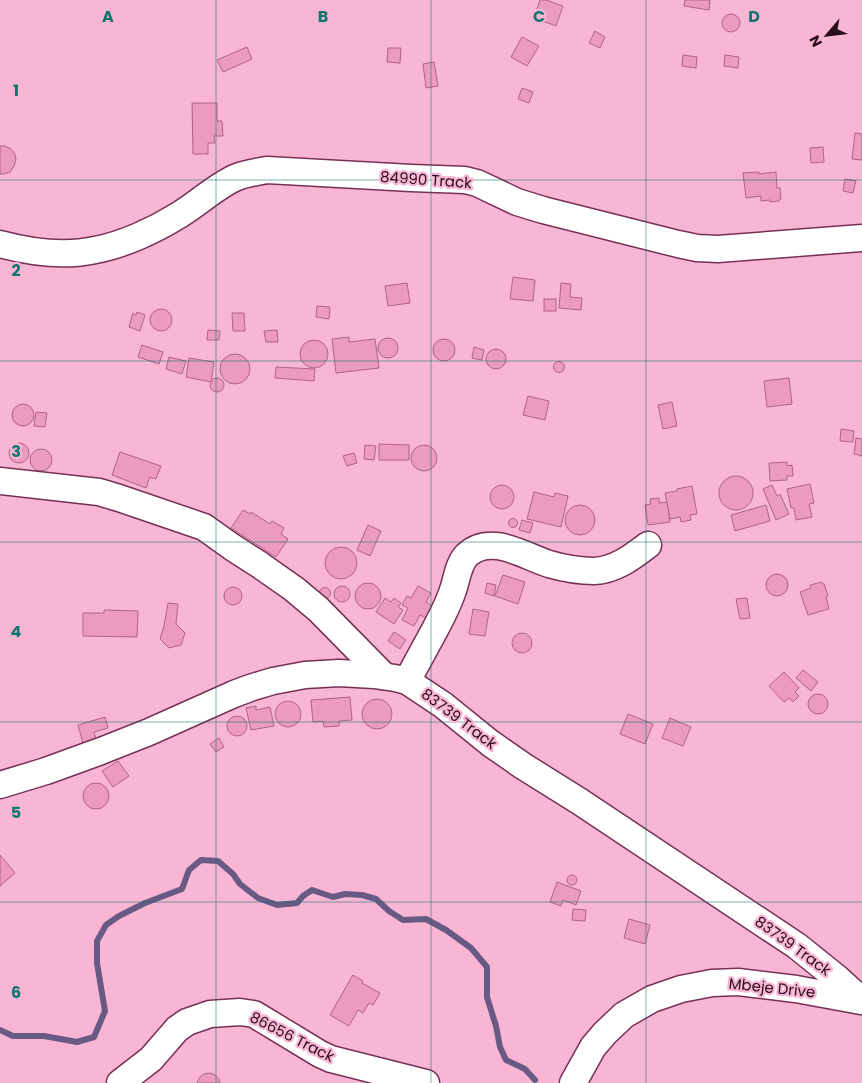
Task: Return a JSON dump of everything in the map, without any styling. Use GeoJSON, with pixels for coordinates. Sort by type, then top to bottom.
{"type":"FeatureCollection","features":[{"type":"Feature","properties":{"kind":"street","name":"84990 Track"},"geometry":{"type":"LineString","coordinates":[[0,244],[20,249],[49,252],[85,252],[112,246],[158,227],[180,215],[236,178],[252,172],[267,170],[465,180],[476,183],[517,202],[544,210],[697,248],[718,249],[862,238]]}},
{"type":"Feature","properties":{"kind":"street"},"geometry":{"type":"LineString","coordinates":[[0,482],[99,492],[204,527],[294,589],[395,679],[445,612],[461,564],[466,556],[475,550],[486,546],[501,546],[548,564],[594,571],[612,567],[628,560],[648,545]]}},
{"type":"Feature","properties":{"kind":"street","name":"83739 Track"},"geometry":{"type":"LineString","coordinates":[[0,785],[101,751],[250,688],[305,675],[339,673],[395,679],[443,705],[490,743],[523,766],[587,806],[797,946],[861,1000]]}},
{"type":"Feature","properties":{"kind":"street","name":"Mbeje Drive"},"geometry":{"type":"LineString","coordinates":[[573,1083],[593,1047],[624,1015],[652,999],[681,989],[712,983],[738,982],[861,1000]]}},
{"type":"Feature","properties":{"kind":"street","name":"86656 Track"},"geometry":{"type":"LineString","coordinates":[[120,1083],[151,1059],[177,1029],[187,1022],[210,1014],[240,1012],[254,1014],[314,1051],[331,1059],[426,1083]]}},
{"type":"Feature","properties":{"kind":"building"},"geometry":{"type":"Polygon","coordinates":[[[540,0],[546,0],[563,6],[556,26],[534,18],[540,0]]]}},
{"type":"Feature","properties":{"kind":"building"},"geometry":{"type":"Polygon","coordinates":[[[685,0],[710,0],[709,10],[684,6],[685,0]]]}},
{"type":"Feature","properties":{"kind":"building"},"geometry":{"type":"Polygon","coordinates":[[[727,14],[735,14],[740,19],[738,30],[727,32],[722,27],[722,19],[727,14]]]}},
{"type":"Feature","properties":{"kind":"building"},"geometry":{"type":"Polygon","coordinates":[[[595,31],[605,37],[600,48],[589,43],[595,31]]]}},
{"type":"Feature","properties":{"kind":"building"},"geometry":{"type":"Polygon","coordinates":[[[522,37],[539,46],[527,66],[511,57],[522,37]]]}},
{"type":"Feature","properties":{"kind":"building"},"geometry":{"type":"Polygon","coordinates":[[[247,47],[252,59],[223,72],[217,60],[247,47]]]}},
{"type":"Feature","properties":{"kind":"building"},"geometry":{"type":"Polygon","coordinates":[[[388,48],[401,48],[400,63],[387,62],[388,48]]]}},
{"type":"Feature","properties":{"kind":"building"},"geometry":{"type":"Polygon","coordinates":[[[683,55],[697,57],[696,68],[682,66],[683,55]]]}},
{"type":"Feature","properties":{"kind":"building"},"geometry":{"type":"Polygon","coordinates":[[[725,55],[739,57],[738,68],[724,66],[725,55]]]}},
{"type":"Feature","properties":{"kind":"building"},"geometry":{"type":"Polygon","coordinates":[[[434,62],[438,86],[426,88],[423,64],[434,62]]]}},
{"type":"Feature","properties":{"kind":"building"},"geometry":{"type":"Polygon","coordinates":[[[522,88],[533,92],[529,103],[518,99],[522,88]]]}},
{"type":"Feature","properties":{"kind":"building"},"geometry":{"type":"Polygon","coordinates":[[[192,103],[217,103],[217,121],[222,121],[223,136],[214,136],[215,143],[208,143],[208,154],[193,154],[192,103]]]}},
{"type":"Feature","properties":{"kind":"building"},"geometry":{"type":"Polygon","coordinates":[[[855,133],[862,134],[862,160],[852,159],[855,133]]]}},
{"type":"Feature","properties":{"kind":"building"},"geometry":{"type":"Polygon","coordinates":[[[0,146],[11,149],[15,154],[16,160],[10,172],[4,174],[0,174],[0,146]]]}},
{"type":"Feature","properties":{"kind":"building"},"geometry":{"type":"Polygon","coordinates":[[[823,147],[824,162],[811,163],[810,148],[823,147]]]}},
{"type":"Feature","properties":{"kind":"building"},"geometry":{"type":"Polygon","coordinates":[[[759,172],[759,174],[776,172],[777,188],[780,188],[781,199],[779,201],[761,201],[761,196],[746,198],[743,173],[759,172]]]}},
{"type":"Feature","properties":{"kind":"building"},"geometry":{"type":"Polygon","coordinates":[[[845,179],[856,181],[853,193],[843,191],[845,179]]]}},
{"type":"Feature","properties":{"kind":"building"},"geometry":{"type":"Polygon","coordinates":[[[513,277],[535,280],[533,301],[510,299],[513,277]]]}},
{"type":"Feature","properties":{"kind":"building"},"geometry":{"type":"Polygon","coordinates":[[[407,283],[410,303],[388,306],[385,286],[407,283]]]}},
{"type":"Feature","properties":{"kind":"building"},"geometry":{"type":"Polygon","coordinates":[[[561,283],[571,284],[570,297],[582,298],[581,310],[559,308],[561,283]]]}},
{"type":"Feature","properties":{"kind":"building"},"geometry":{"type":"Polygon","coordinates":[[[544,299],[556,299],[556,311],[544,311],[544,299]]]}},
{"type":"Feature","properties":{"kind":"building"},"geometry":{"type":"Polygon","coordinates":[[[317,306],[330,307],[329,319],[316,317],[317,306]]]}},
{"type":"Feature","properties":{"kind":"building"},"geometry":{"type":"Polygon","coordinates":[[[161,309],[169,312],[172,320],[169,328],[161,331],[153,328],[150,320],[153,312],[161,309]]]}},
{"type":"Feature","properties":{"kind":"building"},"geometry":{"type":"Polygon","coordinates":[[[137,312],[145,315],[140,331],[129,327],[133,313],[136,315],[137,312]]]}},
{"type":"Feature","properties":{"kind":"building"},"geometry":{"type":"Polygon","coordinates":[[[232,313],[244,313],[245,331],[233,331],[232,313]]]}},
{"type":"Feature","properties":{"kind":"building"},"geometry":{"type":"Polygon","coordinates":[[[208,330],[220,331],[219,340],[207,340],[208,330]]]}},
{"type":"Feature","properties":{"kind":"building"},"geometry":{"type":"Polygon","coordinates":[[[277,330],[278,342],[266,342],[264,331],[277,330]]]}},
{"type":"Feature","properties":{"kind":"building"},"geometry":{"type":"Polygon","coordinates":[[[349,337],[349,342],[375,339],[379,368],[336,373],[332,339],[349,337]]]}},
{"type":"Feature","properties":{"kind":"building"},"geometry":{"type":"Polygon","coordinates":[[[388,338],[395,341],[398,348],[395,355],[388,358],[381,355],[378,348],[381,341],[388,338]]]}},
{"type":"Feature","properties":{"kind":"building"},"geometry":{"type":"Polygon","coordinates":[[[444,339],[454,346],[455,350],[448,360],[444,361],[434,354],[433,350],[440,340],[444,339]]]}},
{"type":"Feature","properties":{"kind":"building"},"geometry":{"type":"Polygon","coordinates":[[[314,340],[324,344],[328,354],[324,364],[314,368],[304,364],[300,354],[304,344],[314,340]]]}},
{"type":"Feature","properties":{"kind":"building"},"geometry":{"type":"Polygon","coordinates":[[[142,345],[163,352],[159,364],[138,357],[142,345]]]}},
{"type":"Feature","properties":{"kind":"building"},"geometry":{"type":"Polygon","coordinates":[[[474,347],[484,350],[482,360],[472,358],[474,347]]]}},
{"type":"Feature","properties":{"kind":"building"},"geometry":{"type":"Polygon","coordinates":[[[496,349],[503,352],[506,359],[503,366],[496,369],[489,366],[486,359],[489,352],[496,349]]]}},
{"type":"Feature","properties":{"kind":"building"},"geometry":{"type":"Polygon","coordinates":[[[235,354],[246,358],[250,369],[246,380],[235,384],[224,380],[220,369],[224,358],[235,354]]]}},
{"type":"Feature","properties":{"kind":"building"},"geometry":{"type":"Polygon","coordinates":[[[169,357],[186,361],[182,374],[166,369],[169,357]]]}},
{"type":"Feature","properties":{"kind":"building"},"geometry":{"type":"Polygon","coordinates":[[[189,358],[214,362],[211,382],[186,377],[189,358]]]}},
{"type":"Feature","properties":{"kind":"building"},"geometry":{"type":"Polygon","coordinates":[[[559,361],[565,367],[559,373],[553,367],[559,361]]]}},
{"type":"Feature","properties":{"kind":"building"},"geometry":{"type":"Polygon","coordinates":[[[276,367],[315,369],[314,381],[275,378],[276,367]]]}},
{"type":"Feature","properties":{"kind":"building"},"geometry":{"type":"Polygon","coordinates":[[[217,378],[222,380],[224,385],[222,390],[217,392],[212,390],[210,385],[212,380],[217,378]]]}},
{"type":"Feature","properties":{"kind":"building"},"geometry":{"type":"Polygon","coordinates":[[[789,378],[792,404],[767,407],[764,381],[789,378]]]}},
{"type":"Feature","properties":{"kind":"building"},"geometry":{"type":"Polygon","coordinates":[[[528,396],[549,401],[545,420],[523,415],[528,396]]]}},
{"type":"Feature","properties":{"kind":"building"},"geometry":{"type":"Polygon","coordinates":[[[672,402],[677,426],[663,429],[658,405],[672,402]]]}},
{"type":"Feature","properties":{"kind":"building"},"geometry":{"type":"Polygon","coordinates":[[[23,404],[31,407],[34,415],[31,423],[23,426],[15,423],[12,415],[15,407],[23,404]]]}},
{"type":"Feature","properties":{"kind":"building"},"geometry":{"type":"Polygon","coordinates":[[[36,412],[47,413],[45,427],[34,426],[36,412]]]}},
{"type":"Feature","properties":{"kind":"building"},"geometry":{"type":"Polygon","coordinates":[[[841,429],[854,431],[853,442],[840,441],[841,429]]]}},
{"type":"Feature","properties":{"kind":"building"},"geometry":{"type":"Polygon","coordinates":[[[856,438],[862,439],[862,456],[854,454],[856,438]]]}},
{"type":"Feature","properties":{"kind":"building"},"geometry":{"type":"Polygon","coordinates":[[[15,443],[23,443],[29,449],[29,457],[23,463],[15,463],[9,457],[9,449],[15,443]]]}},
{"type":"Feature","properties":{"kind":"building"},"geometry":{"type":"Polygon","coordinates":[[[379,444],[409,445],[409,460],[379,460],[379,444]]]}},
{"type":"Feature","properties":{"kind":"building"},"geometry":{"type":"Polygon","coordinates":[[[365,445],[376,446],[374,460],[364,459],[365,445]]]}},
{"type":"Feature","properties":{"kind":"building"},"geometry":{"type":"Polygon","coordinates":[[[424,445],[433,449],[437,458],[433,467],[424,471],[415,467],[411,458],[415,449],[424,445]]]}},
{"type":"Feature","properties":{"kind":"building"},"geometry":{"type":"Polygon","coordinates":[[[41,449],[49,452],[52,460],[49,468],[41,471],[33,468],[30,460],[33,452],[41,449]]]}},
{"type":"Feature","properties":{"kind":"building"},"geometry":{"type":"Polygon","coordinates":[[[120,452],[161,466],[156,479],[150,477],[146,488],[112,475],[120,452]]]}},
{"type":"Feature","properties":{"kind":"building"},"geometry":{"type":"Polygon","coordinates":[[[354,453],[357,463],[347,466],[343,456],[354,453]]]}},
{"type":"Feature","properties":{"kind":"building"},"geometry":{"type":"Polygon","coordinates":[[[787,462],[787,466],[792,465],[793,476],[787,476],[787,480],[770,481],[769,463],[787,462]]]}},
{"type":"Feature","properties":{"kind":"building"},"geometry":{"type":"Polygon","coordinates":[[[736,476],[748,481],[753,493],[748,505],[736,510],[724,505],[719,493],[724,481],[736,476]]]}},
{"type":"Feature","properties":{"kind":"building"},"geometry":{"type":"Polygon","coordinates":[[[810,484],[814,503],[809,504],[812,517],[796,520],[787,489],[810,484]]]}},
{"type":"Feature","properties":{"kind":"building"},"geometry":{"type":"Polygon","coordinates":[[[502,485],[510,489],[514,497],[510,505],[502,509],[494,505],[490,497],[494,489],[502,485]]]}},
{"type":"Feature","properties":{"kind":"building"},"geometry":{"type":"Polygon","coordinates":[[[772,485],[777,496],[780,494],[789,514],[776,520],[763,489],[772,485]]]}},
{"type":"Feature","properties":{"kind":"building"},"geometry":{"type":"Polygon","coordinates":[[[692,486],[697,514],[690,515],[691,520],[681,522],[680,517],[670,519],[665,493],[692,486]]]}},
{"type":"Feature","properties":{"kind":"building"},"geometry":{"type":"Polygon","coordinates":[[[534,492],[554,497],[555,493],[568,496],[561,527],[527,519],[534,492]]]}},
{"type":"Feature","properties":{"kind":"building"},"geometry":{"type":"Polygon","coordinates":[[[659,498],[659,503],[667,502],[670,522],[648,525],[645,505],[651,504],[650,499],[659,498]]]}},
{"type":"Feature","properties":{"kind":"building"},"geometry":{"type":"Polygon","coordinates":[[[580,505],[590,510],[595,520],[590,530],[580,535],[570,530],[565,520],[570,510],[580,505]]]}},
{"type":"Feature","properties":{"kind":"building"},"geometry":{"type":"Polygon","coordinates":[[[766,505],[770,521],[735,531],[731,515],[766,505]]]}},
{"type":"Feature","properties":{"kind":"building"},"geometry":{"type":"Polygon","coordinates":[[[243,510],[250,514],[251,512],[270,524],[272,521],[284,528],[281,534],[288,539],[276,557],[231,528],[243,510]]]}},
{"type":"Feature","properties":{"kind":"building"},"geometry":{"type":"Polygon","coordinates":[[[513,518],[518,523],[513,528],[508,523],[513,518]]]}},
{"type":"Feature","properties":{"kind":"building"},"geometry":{"type":"Polygon","coordinates":[[[522,520],[533,523],[530,533],[519,530],[522,520]]]}},
{"type":"Feature","properties":{"kind":"building"},"geometry":{"type":"Polygon","coordinates":[[[368,525],[381,531],[370,556],[357,550],[368,525]]]}},
{"type":"Feature","properties":{"kind":"building"},"geometry":{"type":"Polygon","coordinates":[[[341,547],[347,548],[352,552],[356,557],[356,569],[352,574],[347,578],[341,579],[335,578],[330,574],[326,569],[325,563],[326,557],[330,552],[335,548],[341,547]]]}},
{"type":"Feature","properties":{"kind":"building"},"geometry":{"type":"Polygon","coordinates":[[[777,574],[785,577],[788,585],[785,593],[777,596],[769,593],[766,585],[769,577],[777,574]]]}},
{"type":"Feature","properties":{"kind":"building"},"geometry":{"type":"Polygon","coordinates":[[[503,575],[525,582],[518,604],[495,596],[503,575]]]}},
{"type":"Feature","properties":{"kind":"building"},"geometry":{"type":"Polygon","coordinates":[[[822,582],[828,596],[826,597],[829,609],[808,615],[800,592],[811,588],[810,585],[822,582]]]}},
{"type":"Feature","properties":{"kind":"building"},"geometry":{"type":"Polygon","coordinates":[[[368,583],[377,587],[381,596],[377,605],[368,609],[359,605],[355,596],[359,587],[368,583]]]}},
{"type":"Feature","properties":{"kind":"building"},"geometry":{"type":"Polygon","coordinates":[[[487,583],[496,585],[494,596],[485,593],[487,583]]]}},
{"type":"Feature","properties":{"kind":"building"},"geometry":{"type":"Polygon","coordinates":[[[342,586],[348,588],[350,594],[348,600],[342,602],[336,600],[334,594],[336,588],[342,586]]]}},
{"type":"Feature","properties":{"kind":"building"},"geometry":{"type":"Polygon","coordinates":[[[418,586],[431,593],[426,602],[432,606],[426,618],[420,615],[414,626],[402,620],[408,608],[402,605],[407,596],[411,598],[418,586]]]}},
{"type":"Feature","properties":{"kind":"building"},"geometry":{"type":"Polygon","coordinates":[[[233,587],[239,590],[242,596],[239,602],[233,605],[227,602],[224,596],[227,590],[233,587]]]}},
{"type":"Feature","properties":{"kind":"building"},"geometry":{"type":"Polygon","coordinates":[[[323,588],[327,588],[330,593],[329,597],[323,598],[320,595],[320,591],[323,588]]]}},
{"type":"Feature","properties":{"kind":"building"},"geometry":{"type":"Polygon","coordinates":[[[385,598],[391,602],[394,598],[401,603],[398,607],[403,610],[394,624],[376,612],[385,598]]]}},
{"type":"Feature","properties":{"kind":"building"},"geometry":{"type":"Polygon","coordinates":[[[747,598],[750,618],[740,619],[736,599],[747,598]]]}},
{"type":"Feature","properties":{"kind":"building"},"geometry":{"type":"Polygon","coordinates":[[[168,603],[178,604],[176,624],[185,633],[181,645],[169,648],[160,639],[168,603]]]}},
{"type":"Feature","properties":{"kind":"building"},"geometry":{"type":"Polygon","coordinates":[[[473,609],[489,612],[485,636],[469,634],[473,609]]]}},
{"type":"Feature","properties":{"kind":"building"},"geometry":{"type":"Polygon","coordinates":[[[104,610],[138,611],[137,637],[83,636],[83,613],[104,613],[104,610]]]}},
{"type":"Feature","properties":{"kind":"building"},"geometry":{"type":"Polygon","coordinates":[[[394,632],[406,640],[400,649],[388,641],[394,632]]]}},
{"type":"Feature","properties":{"kind":"building"},"geometry":{"type":"Polygon","coordinates":[[[522,633],[529,636],[532,643],[529,650],[522,653],[515,650],[512,643],[515,636],[522,633]]]}},
{"type":"Feature","properties":{"kind":"building"},"geometry":{"type":"Polygon","coordinates":[[[803,670],[818,682],[811,691],[796,678],[803,670]]]}},
{"type":"Feature","properties":{"kind":"building"},"geometry":{"type":"Polygon","coordinates":[[[784,672],[799,688],[795,692],[799,696],[793,702],[789,698],[784,702],[769,686],[784,672]]]}},
{"type":"Feature","properties":{"kind":"building"},"geometry":{"type":"Polygon","coordinates":[[[818,694],[825,697],[828,704],[825,711],[818,714],[811,711],[808,704],[811,697],[818,694]]]}},
{"type":"Feature","properties":{"kind":"building"},"geometry":{"type":"Polygon","coordinates":[[[350,697],[352,720],[339,721],[339,726],[324,727],[323,721],[313,722],[311,700],[350,697]]]}},
{"type":"Feature","properties":{"kind":"building"},"geometry":{"type":"Polygon","coordinates":[[[377,699],[383,700],[391,708],[391,720],[383,728],[377,729],[371,728],[363,720],[362,714],[363,708],[371,700],[377,699]]]}},
{"type":"Feature","properties":{"kind":"building"},"geometry":{"type":"Polygon","coordinates":[[[288,701],[297,705],[301,714],[297,723],[288,727],[279,723],[275,714],[279,705],[288,701]]]}},
{"type":"Feature","properties":{"kind":"building"},"geometry":{"type":"Polygon","coordinates":[[[256,706],[256,710],[270,707],[274,726],[251,730],[246,708],[256,706]]]}},
{"type":"Feature","properties":{"kind":"building"},"geometry":{"type":"Polygon","coordinates":[[[628,714],[653,724],[645,744],[620,734],[628,714]]]}},
{"type":"Feature","properties":{"kind":"building"},"geometry":{"type":"Polygon","coordinates":[[[237,716],[244,719],[247,726],[244,733],[237,736],[230,733],[227,726],[230,719],[237,716]]]}},
{"type":"Feature","properties":{"kind":"building"},"geometry":{"type":"Polygon","coordinates":[[[105,717],[108,728],[94,732],[97,743],[84,747],[78,725],[105,717]]]}},
{"type":"Feature","properties":{"kind":"building"},"geometry":{"type":"Polygon","coordinates":[[[670,718],[691,727],[683,746],[662,738],[670,718]]]}},
{"type":"Feature","properties":{"kind":"building"},"geometry":{"type":"Polygon","coordinates":[[[219,738],[224,747],[216,752],[210,744],[219,738]]]}},
{"type":"Feature","properties":{"kind":"building"},"geometry":{"type":"Polygon","coordinates":[[[118,761],[129,776],[113,787],[102,771],[118,761]]]}},
{"type":"Feature","properties":{"kind":"building"},"geometry":{"type":"Polygon","coordinates":[[[96,783],[105,787],[109,796],[105,805],[96,809],[87,805],[83,796],[87,787],[96,783]]]}},
{"type":"Feature","properties":{"kind":"building"},"geometry":{"type":"Polygon","coordinates":[[[0,855],[15,873],[0,886],[0,855]]]}},
{"type":"Feature","properties":{"kind":"building"},"geometry":{"type":"Polygon","coordinates":[[[570,875],[574,875],[577,880],[576,884],[570,885],[567,882],[567,878],[570,875]]]}},
{"type":"Feature","properties":{"kind":"building"},"geometry":{"type":"Polygon","coordinates":[[[557,882],[581,891],[576,905],[563,900],[561,906],[550,902],[557,882]]]}},
{"type":"Feature","properties":{"kind":"building"},"geometry":{"type":"Polygon","coordinates":[[[573,909],[586,910],[585,921],[572,920],[573,909]]]}},
{"type":"Feature","properties":{"kind":"building"},"geometry":{"type":"Polygon","coordinates":[[[629,919],[650,925],[645,944],[624,938],[629,919]]]}},
{"type":"Feature","properties":{"kind":"building"},"geometry":{"type":"Polygon","coordinates":[[[353,975],[363,981],[362,983],[380,993],[373,1005],[369,1003],[363,1013],[358,1010],[349,1026],[330,1015],[353,975]]]}},
{"type":"Feature","properties":{"kind":"building"},"geometry":{"type":"Polygon","coordinates":[[[210,1073],[219,1079],[220,1083],[197,1083],[200,1077],[210,1073]]]}},
{"type":"Feature","properties":{"kind":"waterway"},"geometry":{"type":"LineString","coordinates":[[0,1030],[13,1036],[44,1036],[77,1042],[94,1037],[105,1011],[97,963],[97,941],[106,925],[145,903],[182,889],[189,870],[201,860],[218,861],[233,874],[240,884],[258,898],[277,905],[297,903],[312,890],[333,897],[345,894],[362,895],[376,899],[403,920],[426,919],[446,930],[471,948],[487,967],[487,997],[500,1047],[506,1060],[525,1069],[535,1080]]}}]}
